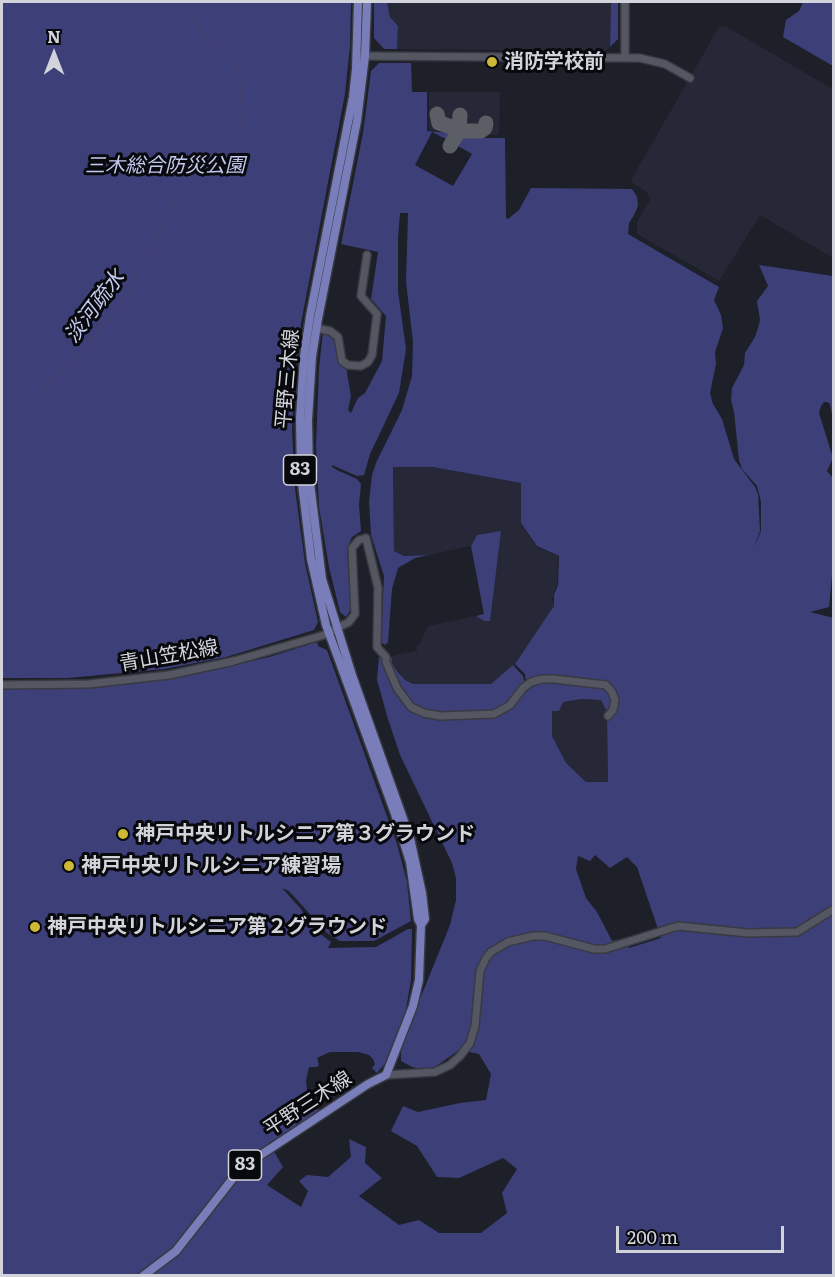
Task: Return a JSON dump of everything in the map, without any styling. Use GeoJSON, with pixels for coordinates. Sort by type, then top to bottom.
{"type":"FeatureCollection","features":[{"type":"Feature","properties":{"kind":"main road","name":"平野三木線"},"geometry":{"type":"LineString","coordinates":[[143,1275],[176,1251],[241,1168],[365,1086],[386,1075],[415,1001],[420,974],[421,925],[418,919],[414,878],[401,832],[315,580],[307,536],[301,475],[300,410],[307,337],[361,56],[358,2]]}},
{"type":"Feature","properties":{"kind":"main road","name":"平野三木線"},"geometry":{"type":"LineString","coordinates":[[333,631],[322,579],[309,483],[308,404],[316,328],[357,121],[367,2]]}},
{"type":"Feature","properties":{"kind":"street"},"geometry":{"type":"LineString","coordinates":[[625,2],[625,58]]}},
{"type":"Feature","properties":{"kind":"street"},"geometry":{"type":"LineString","coordinates":[[361,56],[625,58],[657,61],[690,78]]}},
{"type":"Feature","properties":{"kind":"street"},"geometry":{"type":"LineString","coordinates":[[316,328],[330,331],[338,337],[342,362],[362,366],[368,362],[372,355],[377,314],[361,296],[368,255]]}},
{"type":"Feature","properties":{"kind":"street"},"geometry":{"type":"LineString","coordinates":[[333,631],[349,622],[355,614],[352,548],[359,540],[366,538],[376,572],[379,593],[377,647],[386,657],[390,673],[404,699],[413,708],[428,714],[447,716],[498,712],[510,705],[523,688],[531,682],[547,679],[588,681],[606,685],[615,700],[613,710],[608,716]]}},
{"type":"Feature","properties":{"kind":"street","name":"青山笠松線"},"geometry":{"type":"LineString","coordinates":[[2,685],[89,684],[169,675],[234,661],[333,631]]}},
{"type":"Feature","properties":{"kind":"street"},"geometry":{"type":"LineString","coordinates":[[386,1075],[435,1072],[450,1065],[460,1056],[470,1043],[475,1026],[480,971],[491,952],[508,942],[533,936],[545,936],[594,949],[605,949],[678,927],[748,933],[797,932],[834,909]]}},
{"type":"Feature","properties":{"kind":"shaded area"},"geometry":{"type":"Polygon","coordinates":[[[387,2],[611,2],[610,47],[606,51],[397,49],[398,26],[390,17],[387,2]]]}},
{"type":"Feature","properties":{"kind":"shaded area"},"geometry":{"type":"Polygon","coordinates":[[[725,26],[833,89],[833,258],[760,215],[719,281],[637,234],[637,222],[650,200],[647,192],[632,183],[632,178],[719,27],[725,26]]]}},
{"type":"Feature","properties":{"kind":"shaded area"},"geometry":{"type":"Polygon","coordinates":[[[429,92],[500,92],[499,135],[452,135],[449,130],[429,130],[429,92]]]}},
{"type":"Feature","properties":{"kind":"shaded area"},"geometry":{"type":"Polygon","coordinates":[[[418,466],[521,483],[521,524],[537,547],[558,556],[557,585],[552,599],[555,606],[515,664],[491,684],[413,684],[405,680],[392,663],[392,656],[417,651],[416,647],[428,626],[476,616],[484,621],[490,621],[477,535],[471,546],[429,555],[404,556],[394,551],[393,467],[418,466]]]}},
{"type":"Feature","properties":{"kind":"shaded area"},"geometry":{"type":"Polygon","coordinates":[[[582,699],[601,700],[607,712],[608,782],[586,782],[566,764],[552,736],[552,711],[559,711],[563,702],[582,699]]]}},
{"type":"Feature","properties":{"kind":"green space","name":"三木総合防災公園"},"geometry":{"type":"Polygon","coordinates":[[[2,2],[351,2],[350,46],[345,94],[301,323],[294,388],[292,431],[295,489],[305,563],[318,622],[314,630],[226,657],[164,669],[68,678],[2,678],[2,2]]]}},
{"type":"Feature","properties":{"kind":"green space"},"geometry":{"type":"Polygon","coordinates":[[[374,2],[387,2],[390,17],[398,26],[397,49],[384,49],[374,38],[374,2]]]}},
{"type":"Feature","properties":{"kind":"green space"},"geometry":{"type":"Polygon","coordinates":[[[611,2],[618,2],[618,39],[610,47],[611,2]]]}},
{"type":"Feature","properties":{"kind":"green space"},"geometry":{"type":"Polygon","coordinates":[[[803,2],[833,2],[833,66],[783,37],[786,20],[799,11],[803,2]]]}},
{"type":"Feature","properties":{"kind":"green space"},"geometry":{"type":"Polygon","coordinates":[[[379,63],[411,63],[412,92],[427,92],[427,131],[450,133],[446,139],[432,132],[415,165],[453,186],[472,154],[458,146],[462,138],[505,138],[506,218],[508,219],[519,210],[531,188],[632,189],[637,197],[638,206],[629,223],[628,234],[719,287],[714,300],[721,315],[723,328],[715,352],[716,364],[710,393],[713,404],[722,419],[734,459],[758,494],[760,531],[753,550],[761,531],[761,502],[757,486],[742,469],[739,460],[731,400],[732,388],[744,365],[745,353],[758,328],[760,320],[757,301],[768,286],[759,265],[833,276],[833,420],[830,404],[827,402],[821,406],[819,413],[833,458],[827,471],[833,478],[833,565],[829,607],[810,612],[834,618],[833,1275],[2,1276],[2,688],[73,688],[152,680],[209,671],[269,657],[317,642],[318,646],[327,650],[397,844],[407,882],[411,921],[374,941],[340,941],[327,933],[289,891],[282,888],[301,909],[311,927],[331,942],[328,948],[376,947],[412,929],[411,980],[405,1015],[387,1061],[377,1073],[372,1068],[375,1064],[373,1059],[369,1055],[358,1052],[330,1052],[317,1058],[319,1065],[317,1067],[309,1067],[306,1081],[309,1108],[321,1110],[269,1143],[283,1167],[267,1185],[301,1207],[308,1191],[299,1181],[307,1175],[328,1177],[351,1157],[349,1139],[366,1147],[365,1163],[382,1178],[359,1196],[399,1225],[419,1220],[439,1233],[481,1233],[507,1213],[502,1193],[517,1169],[503,1158],[459,1178],[437,1177],[417,1146],[391,1131],[403,1106],[418,1112],[486,1100],[491,1074],[479,1054],[459,1050],[435,1067],[426,1070],[412,1067],[401,1061],[401,1046],[450,925],[456,900],[456,878],[452,863],[400,755],[377,680],[379,656],[383,659],[404,703],[416,712],[437,718],[499,714],[513,705],[526,688],[538,681],[579,682],[604,686],[610,691],[613,699],[612,707],[607,712],[601,700],[582,699],[563,702],[559,711],[552,711],[552,736],[566,763],[586,782],[608,782],[607,717],[612,714],[616,698],[612,688],[601,681],[547,677],[536,678],[526,683],[525,674],[515,664],[554,606],[554,595],[558,585],[559,556],[537,546],[521,523],[521,483],[433,467],[393,467],[394,551],[404,556],[429,555],[415,558],[398,568],[392,589],[388,642],[385,645],[381,642],[384,576],[371,535],[369,502],[372,475],[376,463],[402,410],[412,376],[413,342],[406,282],[408,213],[400,213],[398,238],[398,291],[406,349],[399,393],[370,454],[364,475],[357,476],[332,465],[337,470],[357,479],[361,484],[359,505],[361,531],[352,537],[347,548],[351,609],[346,617],[340,612],[329,567],[319,507],[316,446],[319,368],[323,332],[329,333],[334,339],[340,362],[346,367],[351,396],[348,410],[351,413],[382,361],[386,316],[371,299],[378,252],[341,244],[363,133],[371,71],[379,63]],[[595,855],[590,861],[578,856],[576,869],[586,898],[597,912],[612,941],[625,938],[629,948],[661,938],[637,867],[627,857],[610,868],[595,855]]]}},
{"type":"Feature","properties":{"kind":"green space"},"geometry":{"type":"Polygon","coordinates":[[[501,531],[490,621],[484,621],[476,616],[484,614],[471,546],[477,535],[501,531]]]}},
{"type":"Feature","properties":{"kind":"green space"},"geometry":{"type":"Polygon","coordinates":[[[392,656],[392,663],[397,671],[405,680],[413,684],[491,684],[513,665],[523,676],[525,684],[497,711],[439,714],[421,710],[407,700],[389,664],[392,656]]]}},
{"type":"Feature","properties":{"kind":"waterway","name":"淡河疏水"},"geometry":{"type":"LineString","coordinates":[[187,2],[204,36],[231,57],[239,69],[243,132]]}},
{"type":"Feature","properties":{"kind":"waterway","name":"淡河疏水"},"geometry":{"type":"LineString","coordinates":[[39,393],[87,346],[129,292],[139,267],[156,240],[177,197]]}},
{"type":"Feature","properties":{"kind":"waterway"},"geometry":{"type":"LineString","coordinates":[[284,848],[295,833],[333,856]]}},
{"type":"Feature","properties":{"kind":"taxiway"},"geometry":{"type":"LineString","coordinates":[[437,114],[439,123],[452,127],[456,136]]}},
{"type":"Feature","properties":{"kind":"taxiway"},"geometry":{"type":"LineString","coordinates":[[450,146],[459,131],[460,115]]}},
{"type":"Feature","properties":{"kind":"taxiway"},"geometry":{"type":"LineString","coordinates":[[458,133],[481,131],[485,128],[486,123]]}},
{"type":"Feature","properties":{"kind":"place","name":"消防学校前"},"geometry":{"type":"Point","coordinates":[492,62]}},
{"type":"Feature","properties":{"kind":"place","name":"神戸中央リトルシニア第３グラウンド"},"geometry":{"type":"Point","coordinates":[123,834]}},
{"type":"Feature","properties":{"kind":"place","name":"神戸中央リトルシニア練習場"},"geometry":{"type":"Point","coordinates":[69,866]}},
{"type":"Feature","properties":{"kind":"place","name":"神戸中央リトルシニア第２グラウンド"},"geometry":{"type":"Point","coordinates":[35,927]}}]}
